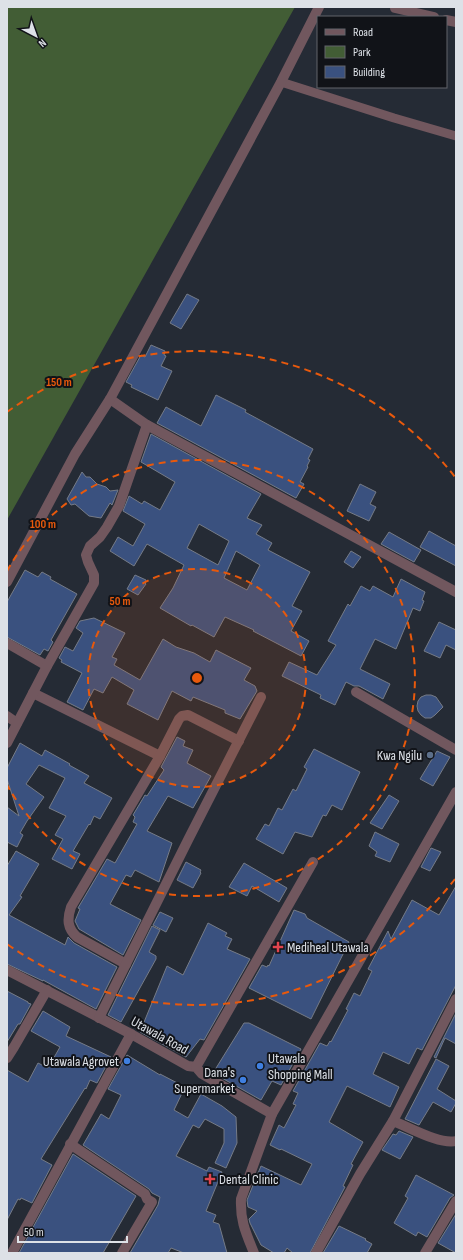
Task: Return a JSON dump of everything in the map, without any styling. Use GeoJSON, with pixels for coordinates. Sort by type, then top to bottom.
{"type":"FeatureCollection","features":[{"type":"Feature","properties":{"kind":"street"},"geometry":{"type":"LineString","coordinates":[[7,582],[75,454],[110,399],[281,82],[319,7]]}},
{"type":"Feature","properties":{"kind":"street"},"geometry":{"type":"LineString","coordinates":[[395,8],[430,16]]}},
{"type":"Feature","properties":{"kind":"street"},"geometry":{"type":"LineString","coordinates":[[110,399],[146,425],[456,592]]}},
{"type":"Feature","properties":{"kind":"street"},"geometry":{"type":"LineString","coordinates":[[7,743],[47,666],[94,583],[94,575],[86,555],[90,546],[100,537],[107,527],[119,506],[146,425]]}},
{"type":"Feature","properties":{"kind":"street"},"geometry":{"type":"LineString","coordinates":[[7,643],[47,666]]}},
{"type":"Feature","properties":{"kind":"street"},"geometry":{"type":"LineString","coordinates":[[356,692],[456,750]]}},
{"type":"Feature","properties":{"kind":"street"},"geometry":{"type":"LineString","coordinates":[[33,693],[160,756]]}},
{"type":"Feature","properties":{"kind":"street"},"geometry":{"type":"LineString","coordinates":[[99,1018],[261,697]]}},
{"type":"Feature","properties":{"kind":"street"},"geometry":{"type":"LineString","coordinates":[[126,964],[77,937],[71,932],[68,917],[71,907],[182,716],[188,715],[239,741]]}},
{"type":"Feature","properties":{"kind":"street"},"geometry":{"type":"LineString","coordinates":[[7,716],[17,723]]}},
{"type":"Feature","properties":{"kind":"street"},"geometry":{"type":"LineString","coordinates":[[254,1253],[241,1214],[242,1199],[272,1114],[455,795]]}},
{"type":"Feature","properties":{"kind":"street"},"geometry":{"type":"LineString","coordinates":[[196,1067],[312,862]]}},
{"type":"Feature","properties":{"kind":"street","name":"Utawala Road"},"geometry":{"type":"LineString","coordinates":[[7,970],[131,1034],[188,1066],[196,1067],[202,1074],[272,1114]]}},
{"type":"Feature","properties":{"kind":"street"},"geometry":{"type":"LineString","coordinates":[[7,1058],[47,990]]}},
{"type":"Feature","properties":{"kind":"street"},"geometry":{"type":"LineString","coordinates":[[316,1253],[360,1174],[393,1121],[456,999]]}},
{"type":"Feature","properties":{"kind":"street"},"geometry":{"type":"LineString","coordinates":[[12,1253],[131,1034]]}},
{"type":"Feature","properties":{"kind":"street"},"geometry":{"type":"LineString","coordinates":[[393,1121],[446,1142],[456,1141]]}},
{"type":"Feature","properties":{"kind":"street"},"geometry":{"type":"LineString","coordinates":[[70,1144],[144,1194],[147,1199],[152,1202],[122,1253]]}},
{"type":"Feature","properties":{"kind":"street"},"geometry":{"type":"LineString","coordinates":[[425,1253],[456,1201]]}},
{"type":"Feature","properties":{"kind":"lane"},"geometry":{"type":"LineString","coordinates":[[281,82],[456,136]]}},
{"type":"Feature","properties":{"kind":"green space"},"geometry":{"type":"Polygon","coordinates":[[[7,7],[295,7],[7,520],[7,7]]]}},
{"type":"Feature","properties":{"kind":"building"},"geometry":{"type":"Polygon","coordinates":[[[187,294],[199,300],[181,329],[170,323],[187,294]]]}},
{"type":"Feature","properties":{"kind":"building"},"geometry":{"type":"Polygon","coordinates":[[[151,345],[165,351],[164,355],[166,356],[161,366],[172,371],[158,400],[131,387],[132,385],[126,382],[141,355],[145,357],[151,345]]]}},
{"type":"Feature","properties":{"kind":"building"},"geometry":{"type":"Polygon","coordinates":[[[216,395],[246,410],[245,412],[313,449],[308,459],[310,460],[307,466],[308,467],[300,482],[304,484],[296,498],[157,423],[166,407],[201,426],[216,395]]]}},
{"type":"Feature","properties":{"kind":"building"},"geometry":{"type":"Polygon","coordinates":[[[151,434],[261,494],[247,518],[262,525],[256,534],[272,543],[268,550],[310,572],[292,606],[302,611],[291,631],[309,641],[301,656],[253,631],[254,630],[225,617],[214,637],[192,625],[191,626],[160,608],[173,588],[184,565],[147,544],[134,566],[110,551],[118,537],[133,546],[145,524],[123,511],[129,496],[142,504],[144,501],[160,510],[175,482],[141,462],[151,434]],[[199,524],[187,548],[218,565],[229,541],[199,524]],[[236,551],[224,578],[247,590],[260,565],[236,551]]]}},
{"type":"Feature","properties":{"kind":"building"},"geometry":{"type":"Polygon","coordinates":[[[82,472],[86,477],[90,477],[97,484],[106,487],[110,491],[118,490],[112,505],[110,503],[101,518],[89,516],[75,504],[71,505],[67,499],[82,472]]]}},
{"type":"Feature","properties":{"kind":"building"},"geometry":{"type":"Polygon","coordinates":[[[360,484],[376,492],[370,504],[376,507],[369,521],[347,511],[360,484]]]}},
{"type":"Feature","properties":{"kind":"building"},"geometry":{"type":"Polygon","coordinates":[[[429,531],[456,546],[456,566],[420,547],[429,531]]]}},
{"type":"Feature","properties":{"kind":"building"},"geometry":{"type":"Polygon","coordinates":[[[389,532],[421,550],[414,562],[381,544],[389,532]]]}},
{"type":"Feature","properties":{"kind":"building"},"geometry":{"type":"Polygon","coordinates":[[[351,551],[361,557],[353,568],[344,562],[351,551]]]}},
{"type":"Feature","properties":{"kind":"building"},"geometry":{"type":"Polygon","coordinates":[[[25,570],[38,577],[42,572],[51,577],[50,579],[77,594],[51,640],[53,642],[48,651],[44,649],[40,655],[7,637],[7,602],[25,570]]]}},
{"type":"Feature","properties":{"kind":"building"},"geometry":{"type":"Polygon","coordinates":[[[135,575],[146,580],[146,584],[138,595],[127,589],[135,575]]]}},
{"type":"Feature","properties":{"kind":"building"},"geometry":{"type":"Polygon","coordinates":[[[401,579],[425,592],[422,600],[424,601],[420,611],[413,608],[396,649],[375,639],[360,669],[390,684],[383,699],[359,686],[354,686],[346,682],[335,705],[320,698],[321,695],[282,676],[289,662],[317,675],[336,645],[328,641],[348,604],[350,606],[361,586],[370,591],[373,586],[393,597],[401,579]]]}},
{"type":"Feature","properties":{"kind":"building"},"geometry":{"type":"Polygon","coordinates":[[[94,618],[125,633],[112,657],[117,659],[114,665],[140,680],[163,639],[176,647],[194,653],[210,662],[216,650],[251,668],[244,680],[255,686],[257,691],[240,719],[225,713],[225,710],[193,697],[191,701],[172,691],[158,720],[127,704],[134,690],[112,677],[103,693],[94,689],[83,710],[67,702],[82,673],[61,662],[62,660],[59,658],[65,647],[73,651],[83,633],[76,628],[80,621],[94,618]]]}},
{"type":"Feature","properties":{"kind":"building"},"geometry":{"type":"Polygon","coordinates":[[[439,622],[456,630],[456,650],[446,645],[440,658],[424,651],[439,622]]]}},
{"type":"Feature","properties":{"kind":"building"},"geometry":{"type":"Polygon","coordinates":[[[426,695],[436,697],[443,707],[431,718],[425,718],[418,711],[418,701],[421,697],[426,695]]]}},
{"type":"Feature","properties":{"kind":"building"},"geometry":{"type":"Polygon","coordinates":[[[177,737],[185,741],[183,746],[193,750],[187,763],[211,776],[193,808],[168,796],[147,831],[172,843],[159,882],[135,870],[131,877],[126,875],[110,904],[141,920],[123,955],[79,929],[75,921],[80,909],[78,908],[107,859],[115,863],[137,824],[133,822],[135,817],[133,815],[145,795],[147,796],[164,770],[161,767],[177,737]]]}},
{"type":"Feature","properties":{"kind":"building"},"geometry":{"type":"Polygon","coordinates":[[[20,743],[42,756],[45,750],[70,764],[69,765],[89,776],[84,783],[112,798],[100,819],[94,816],[90,825],[89,824],[73,851],[80,854],[72,869],[52,859],[63,839],[55,835],[66,816],[49,808],[65,778],[39,765],[26,784],[44,797],[20,833],[23,835],[17,847],[7,842],[7,807],[19,816],[7,779],[7,768],[20,743]]]}},
{"type":"Feature","properties":{"kind":"building"},"geometry":{"type":"Polygon","coordinates":[[[314,749],[360,772],[342,810],[332,805],[326,816],[323,815],[312,837],[295,832],[283,854],[256,839],[265,824],[269,826],[278,808],[282,810],[293,789],[296,791],[307,769],[304,767],[314,749]]]}},
{"type":"Feature","properties":{"kind":"building"},"geometry":{"type":"Polygon","coordinates":[[[437,751],[450,757],[433,786],[420,779],[437,751]]]}},
{"type":"Feature","properties":{"kind":"building"},"geometry":{"type":"Polygon","coordinates":[[[389,795],[399,801],[382,829],[370,823],[389,795]]]}},
{"type":"Feature","properties":{"kind":"building"},"geometry":{"type":"Polygon","coordinates":[[[375,832],[399,844],[390,862],[375,856],[377,852],[369,846],[375,832]]]}},
{"type":"Feature","properties":{"kind":"building"},"geometry":{"type":"Polygon","coordinates":[[[431,848],[441,852],[430,871],[421,867],[431,848]]]}},
{"type":"Feature","properties":{"kind":"building"},"geometry":{"type":"Polygon","coordinates":[[[16,851],[39,864],[20,896],[22,897],[9,915],[65,945],[68,937],[74,943],[117,967],[96,1009],[43,980],[7,964],[7,866],[16,851]]]}},
{"type":"Feature","properties":{"kind":"building"},"geometry":{"type":"Polygon","coordinates":[[[186,862],[201,870],[201,873],[193,888],[177,880],[186,862]]]}},
{"type":"Feature","properties":{"kind":"building"},"geometry":{"type":"Polygon","coordinates":[[[244,863],[287,888],[279,902],[252,886],[247,896],[229,887],[244,863]]]}},
{"type":"Feature","properties":{"kind":"building"},"geometry":{"type":"Polygon","coordinates":[[[456,886],[456,985],[422,1050],[417,1048],[409,1064],[383,1052],[373,1074],[399,1087],[390,1107],[347,1086],[329,1122],[363,1142],[351,1164],[353,1165],[343,1186],[345,1187],[310,1253],[293,1253],[287,1248],[284,1253],[274,1253],[261,1245],[249,1219],[257,1211],[248,1207],[247,1200],[261,1166],[301,1185],[312,1164],[270,1145],[279,1125],[284,1128],[296,1105],[293,1104],[298,1093],[293,1091],[320,1043],[327,1046],[330,1041],[331,1042],[348,1010],[346,1009],[354,993],[360,996],[372,971],[368,969],[388,931],[391,939],[412,900],[439,915],[456,886]]]}},
{"type":"Feature","properties":{"kind":"building"},"geometry":{"type":"Polygon","coordinates":[[[294,910],[305,914],[307,918],[349,942],[311,1019],[249,988],[262,965],[267,967],[268,965],[269,966],[294,910]]]}},
{"type":"Feature","properties":{"kind":"building"},"geometry":{"type":"Polygon","coordinates":[[[160,912],[173,918],[166,932],[153,925],[160,912]]]}},
{"type":"Feature","properties":{"kind":"building"},"geometry":{"type":"Polygon","coordinates":[[[208,923],[227,933],[225,936],[232,939],[227,949],[250,959],[204,1040],[200,1039],[186,1057],[140,1032],[167,966],[183,975],[208,923]]]}},
{"type":"Feature","properties":{"kind":"building"},"geometry":{"type":"Polygon","coordinates":[[[152,926],[160,930],[149,952],[156,956],[156,959],[121,1022],[108,1015],[152,926]]]}},
{"type":"Feature","properties":{"kind":"building"},"geometry":{"type":"Polygon","coordinates":[[[7,991],[31,1004],[20,1024],[18,1024],[7,1042],[7,991]]]}},
{"type":"Feature","properties":{"kind":"building"},"geometry":{"type":"Polygon","coordinates":[[[43,1011],[70,1027],[66,1036],[111,1057],[97,1083],[90,1080],[86,1089],[85,1088],[41,1159],[52,1165],[32,1203],[21,1198],[20,1200],[18,1199],[7,1220],[7,1070],[28,1082],[38,1063],[48,1068],[60,1047],[31,1031],[43,1011]]]}},
{"type":"Feature","properties":{"kind":"building"},"geometry":{"type":"Polygon","coordinates":[[[456,1013],[456,1044],[445,1038],[436,1058],[434,1057],[456,1013]]]}},
{"type":"Feature","properties":{"kind":"building"},"geometry":{"type":"Polygon","coordinates":[[[244,1023],[249,1023],[301,1049],[281,1085],[272,1081],[261,1100],[213,1073],[244,1023]]]}},
{"type":"Feature","properties":{"kind":"building"},"geometry":{"type":"Polygon","coordinates":[[[127,1055],[160,1075],[185,1087],[174,1110],[188,1118],[201,1094],[222,1106],[236,1117],[237,1143],[226,1168],[215,1163],[224,1143],[224,1129],[205,1119],[199,1128],[193,1125],[176,1156],[207,1171],[209,1167],[222,1172],[206,1211],[216,1215],[213,1222],[219,1224],[227,1253],[184,1253],[171,1248],[168,1253],[130,1253],[158,1205],[160,1197],[83,1145],[101,1114],[109,1119],[121,1095],[108,1089],[127,1055]]]}},
{"type":"Feature","properties":{"kind":"building"},"geometry":{"type":"Polygon","coordinates":[[[436,1059],[449,1066],[437,1089],[456,1101],[456,1103],[451,1112],[433,1102],[419,1125],[405,1119],[436,1059]]]}},
{"type":"Feature","properties":{"kind":"building"},"geometry":{"type":"Polygon","coordinates":[[[399,1131],[413,1137],[400,1159],[382,1150],[393,1134],[396,1135],[399,1131]]]}},
{"type":"Feature","properties":{"kind":"building"},"geometry":{"type":"Polygon","coordinates":[[[73,1154],[136,1196],[103,1253],[19,1253],[73,1154]]]}},
{"type":"Feature","properties":{"kind":"building"},"geometry":{"type":"Polygon","coordinates":[[[416,1175],[454,1195],[450,1198],[427,1237],[418,1232],[416,1236],[394,1223],[408,1198],[405,1196],[416,1175]]]}},
{"type":"Feature","properties":{"kind":"building"},"geometry":{"type":"Polygon","coordinates":[[[456,1214],[456,1253],[438,1243],[456,1214]]]}},
{"type":"Feature","properties":{"kind":"building"},"geometry":{"type":"Polygon","coordinates":[[[339,1226],[366,1239],[365,1240],[372,1244],[367,1253],[323,1253],[339,1226]]]}},
{"type":"Feature","properties":{"kind":"place","name":"Kwa Ngilu"},"geometry":{"type":"Point","coordinates":[430,755]}},
{"type":"Feature","properties":{"kind":"place","name":"Mediheal Utawala"},"geometry":{"type":"Point","coordinates":[278,947]}},
{"type":"Feature","properties":{"kind":"place","name":"Utawala Agrovet"},"geometry":{"type":"Point","coordinates":[127,1061]}},
{"type":"Feature","properties":{"kind":"place","name":"Utawala Shopping Mall"},"geometry":{"type":"Point","coordinates":[260,1066]}},
{"type":"Feature","properties":{"kind":"place","name":"Dana's Supermarket"},"geometry":{"type":"Point","coordinates":[243,1080]}},
{"type":"Feature","properties":{"kind":"place","name":"Dental Clinic"},"geometry":{"type":"Point","coordinates":[210,1179]}}]}
